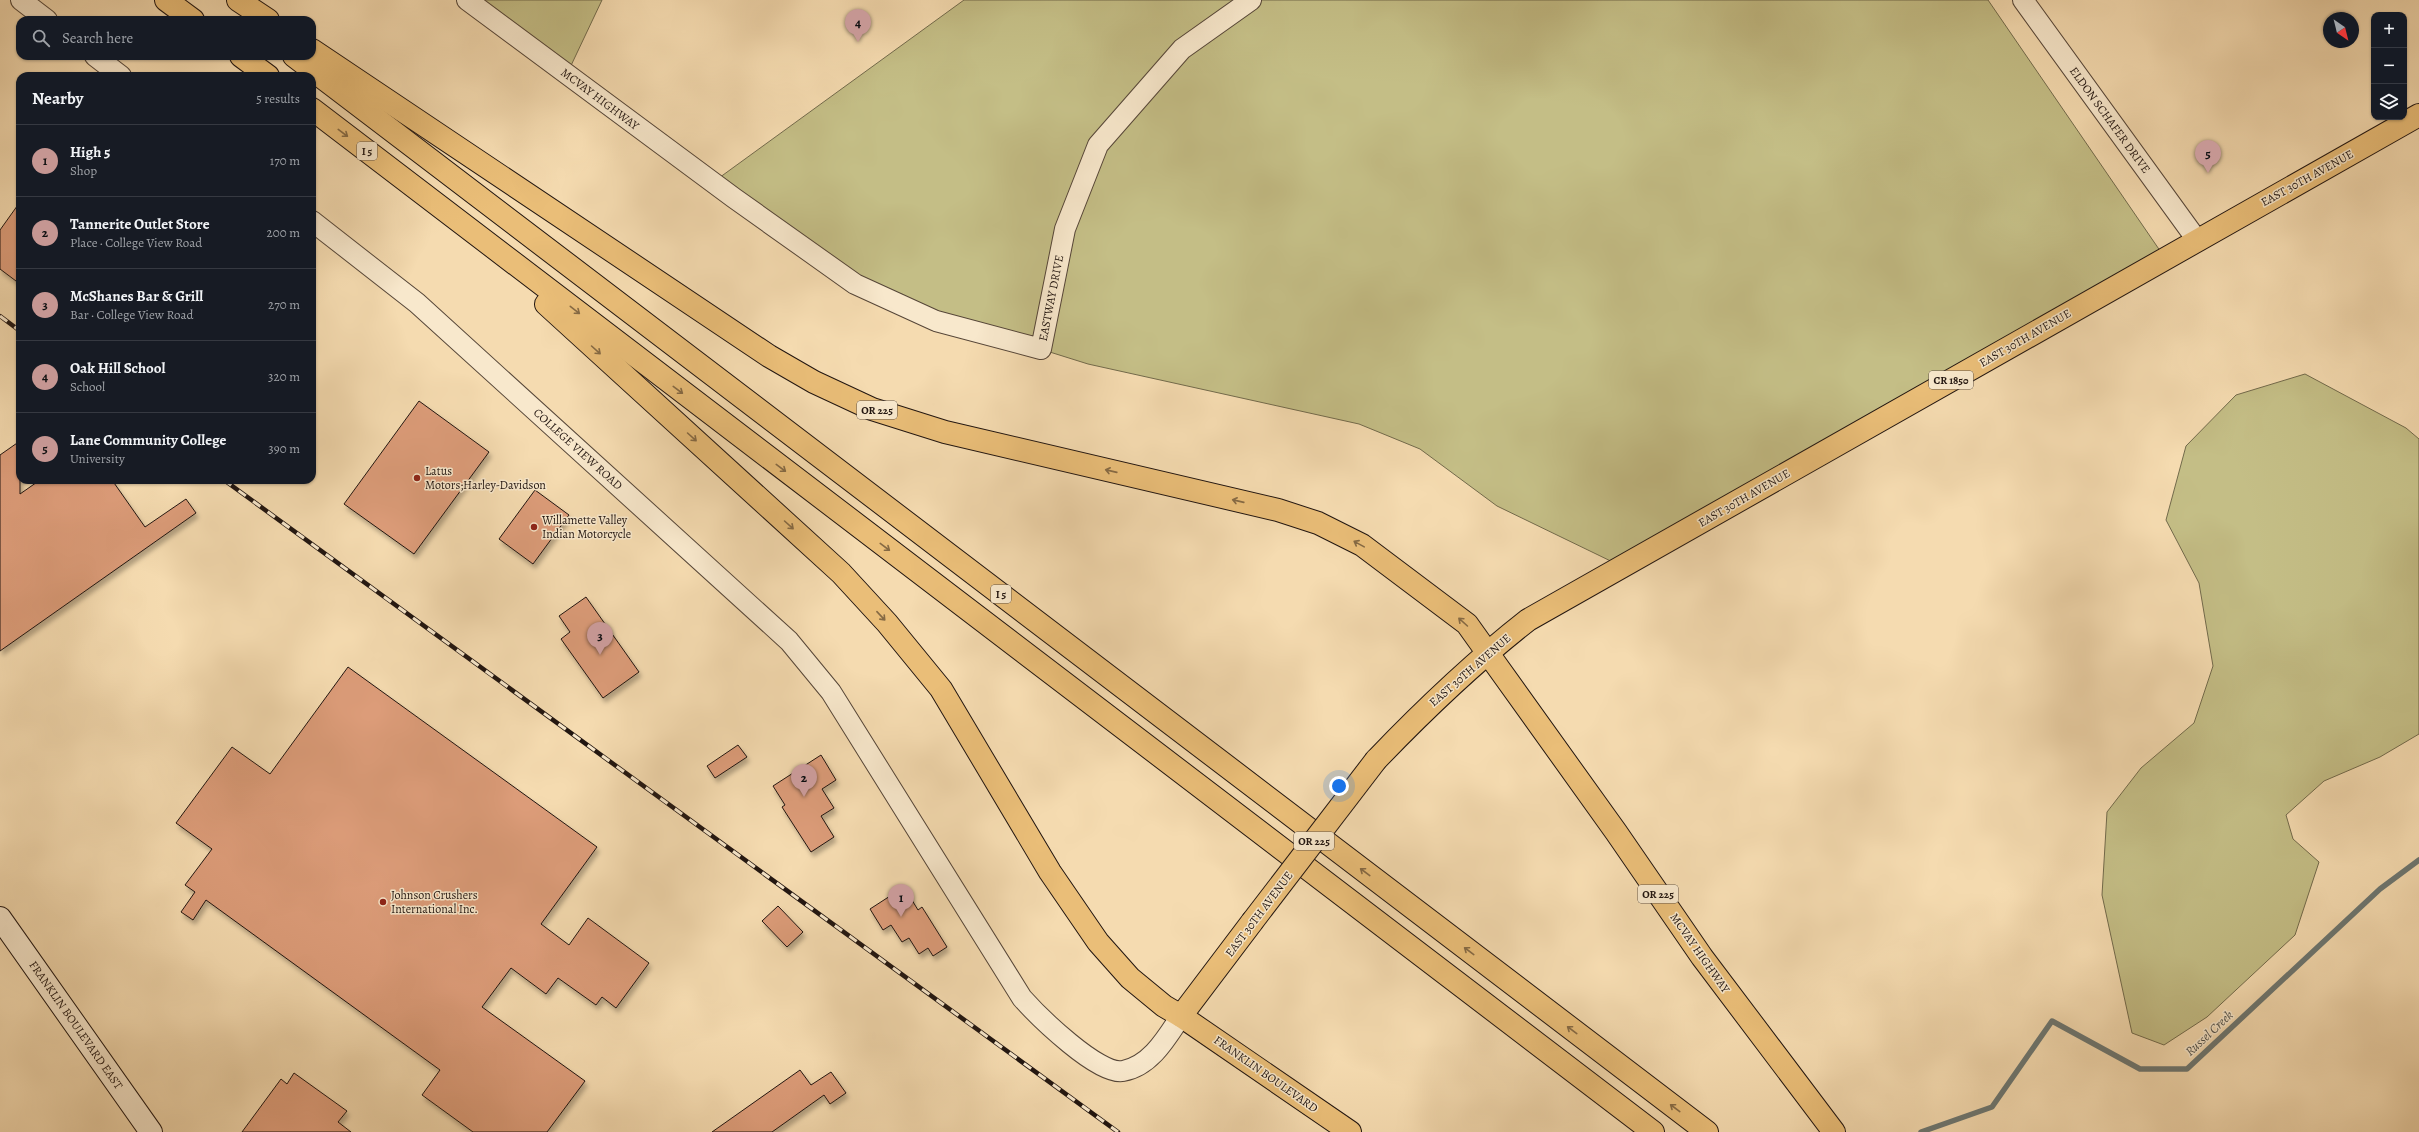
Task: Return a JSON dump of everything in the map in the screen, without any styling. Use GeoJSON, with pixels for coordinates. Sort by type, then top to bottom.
{"type":"FeatureCollection","features":[{"type":"Feature","properties":{"kind":"main road"},"geometry":{"type":"LineString","coordinates":[[166,0],[188,16]]}},
{"type":"Feature","properties":{"kind":"main road"},"geometry":{"type":"LineString","coordinates":[[221,0],[242,16]]}},
{"type":"Feature","properties":{"kind":"main road"},"geometry":{"type":"LineString","coordinates":[[238,0],[262,16]]}},
{"type":"Feature","properties":{"kind":"main road","name":"OR 225"},"geometry":{"type":"LineString","coordinates":[[316,53],[769,356],[814,382],[872,409],[944,432],[1278,510],[1318,523],[1362,545],[1406,576],[1467,624],[1487,652]]}},
{"type":"Feature","properties":{"kind":"main road"},"geometry":{"type":"LineString","coordinates":[[246,60],[263,72]]}},
{"type":"Feature","properties":{"kind":"main road","name":"I 5"},"geometry":{"type":"LineString","coordinates":[[299,60],[315,72]]}},
{"type":"Feature","properties":{"kind":"main road","name":"I 5"},"geometry":{"type":"LineString","coordinates":[[316,73],[1706,1132]]}},
{"type":"Feature","properties":{"kind":"main road","name":"I 5"},"geometry":{"type":"LineString","coordinates":[[316,112],[422,192],[672,386],[1653,1132]]}},
{"type":"Feature","properties":{"kind":"main road","name":"EAST 30TH AVENUE"},"geometry":{"type":"LineString","coordinates":[[1181,1016],[1376,760],[1419,714],[1487,652],[1528,620],[2196,240],[2419,115]]}},
{"type":"Feature","properties":{"kind":"main road","name":"FRANKLIN BOULEVARD"},"geometry":{"type":"LineString","coordinates":[[422,192],[841,573],[888,623],[940,689],[1050,872],[1098,942],[1130,978],[1164,1006],[1181,1016],[1350,1132]]}},
{"type":"Feature","properties":{"kind":"main road","name":"MCVAY HIGHWAY"},"geometry":{"type":"LineString","coordinates":[[1487,652],[1616,832],[1702,957],[1834,1132]]}},
{"type":"Feature","properties":{"kind":"main road","name":"FRANKLIN BOULEVARD EAST"},"geometry":{"type":"LineString","coordinates":[[0,918],[151,1132]]}},
{"type":"Feature","properties":{"kind":"street"},"geometry":{"type":"LineString","coordinates":[[21,0],[42,16]]}},
{"type":"Feature","properties":{"kind":"street","name":"MCVAY HIGHWAY"},"geometry":{"type":"LineString","coordinates":[[467,0],[734,198]]}},
{"type":"Feature","properties":{"kind":"street","name":"EASTWAY DRIVE"},"geometry":{"type":"LineString","coordinates":[[734,198],[855,284],[936,321],[1041,349],[1065,229],[1098,145],[1182,49],[1251,0]]}},
{"type":"Feature","properties":{"kind":"street","name":"ELDON SCHAFER DRIVE"},"geometry":{"type":"LineString","coordinates":[[2023,0],[2196,240]]}},
{"type":"Feature","properties":{"kind":"street"},"geometry":{"type":"LineString","coordinates":[[100,60],[116,72]]}},
{"type":"Feature","properties":{"kind":"street","name":"COLLEGE VIEW ROAD"},"geometry":{"type":"LineString","coordinates":[[316,224],[417,303],[789,641],[831,692],[1022,998],[1044,1023],[1099,1065],[1123,1072],[1147,1061],[1167,1038],[1181,1016]]}},
{"type":"Feature","properties":{"kind":"shaded area"},"geometry":{"type":"Polygon","coordinates":[[[467,0],[602,0],[567,74],[467,0]]]}},
{"type":"Feature","properties":{"kind":"shaded area"},"geometry":{"type":"Polygon","coordinates":[[[964,0],[1988,0],[2165,258],[1623,567],[1497,506],[1420,449],[1359,424],[1088,364],[900,305],[712,183],[964,0]]]}},
{"type":"Feature","properties":{"kind":"shaded area"},"geometry":{"type":"Polygon","coordinates":[[[2305,374],[2406,428],[2419,439],[2419,734],[2380,757],[2324,781],[2286,815],[2293,839],[2319,862],[2295,935],[2207,1017],[2164,1045],[2132,1033],[2102,895],[2107,812],[2141,768],[2194,723],[2213,666],[2199,583],[2166,520],[2186,446],[2236,395],[2305,374]]]}},
{"type":"Feature","properties":{"kind":"building"},"geometry":{"type":"Polygon","coordinates":[[[16,208],[16,281],[0,269],[0,230],[16,208]]]}},
{"type":"Feature","properties":{"kind":"building","name":"Latus Motors;Harley-Davidson"},"geometry":{"type":"Polygon","coordinates":[[[419,401],[489,452],[414,554],[344,504],[419,401]]]}},
{"type":"Feature","properties":{"kind":"building"},"geometry":{"type":"Polygon","coordinates":[[[16,444],[16,484],[20,484],[20,494],[34,484],[115,484],[145,527],[186,499],[196,513],[0,651],[0,455],[16,444]]]}},
{"type":"Feature","properties":{"kind":"building","name":"Willamette Valley Indian Motorcycle"},"geometry":{"type":"Polygon","coordinates":[[[535,490],[569,515],[533,564],[499,539],[535,490]]]}},
{"type":"Feature","properties":{"kind":"building"},"geometry":{"type":"Polygon","coordinates":[[[586,597],[639,672],[603,698],[561,639],[570,632],[559,616],[586,597]]]}},
{"type":"Feature","properties":{"kind":"building","name":"Johnson Crushers International Inc."},"geometry":{"type":"Polygon","coordinates":[[[348,667],[597,847],[541,924],[569,945],[588,918],[649,963],[616,1008],[602,997],[596,1005],[558,978],[546,994],[511,968],[482,1007],[585,1081],[547,1132],[473,1132],[422,1095],[440,1070],[206,900],[193,920],[181,912],[195,892],[185,885],[212,849],[176,823],[232,747],[270,774],[348,667]]]}},
{"type":"Feature","properties":{"kind":"building"},"geometry":{"type":"Polygon","coordinates":[[[738,745],[747,757],[715,778],[707,766],[738,745]]]}},
{"type":"Feature","properties":{"kind":"building"},"geometry":{"type":"Polygon","coordinates":[[[821,755],[836,780],[822,789],[834,808],[821,816],[834,837],[811,852],[782,807],[785,805],[773,786],[821,755]]]}},
{"type":"Feature","properties":{"kind":"building"},"geometry":{"type":"Polygon","coordinates":[[[904,887],[918,910],[922,907],[947,947],[933,956],[928,948],[919,954],[909,938],[902,942],[891,925],[883,930],[870,909],[904,887]]]}},
{"type":"Feature","properties":{"kind":"building"},"geometry":{"type":"Polygon","coordinates":[[[778,906],[803,932],[787,947],[762,921],[778,906]]]}},
{"type":"Feature","properties":{"kind":"building"},"geometry":{"type":"Polygon","coordinates":[[[800,1070],[811,1085],[831,1072],[846,1093],[830,1104],[824,1095],[772,1132],[712,1132],[800,1070]]]}},
{"type":"Feature","properties":{"kind":"building"},"geometry":{"type":"Polygon","coordinates":[[[294,1073],[347,1111],[338,1122],[351,1132],[242,1132],[281,1079],[287,1084],[294,1073]]]}},
{"type":"Feature","properties":{"kind":"waterway","name":"Russel Creek"},"geometry":{"type":"LineString","coordinates":[[1921,1132],[1992,1107],[2052,1021],[2140,1069],[2187,1069],[2380,889],[2419,860]]}},
{"type":"Feature","properties":{"kind":"railway"},"geometry":{"type":"LineString","coordinates":[[0,316],[16,328]]}},
{"type":"Feature","properties":{"kind":"railway"},"geometry":{"type":"LineString","coordinates":[[229,484],[1118,1132]]}},
{"type":"Feature","properties":{"kind":"place","name":"Oak Hill School"},"geometry":{"type":"Point","coordinates":[858,42]}},
{"type":"Feature","properties":{"kind":"place","name":"Lane Community College"},"geometry":{"type":"Point","coordinates":[2208,173]}},
{"type":"Feature","properties":{"kind":"place","name":"Latus Motors;Harley-Davidson"},"geometry":{"type":"Point","coordinates":[417,478]}},
{"type":"Feature","properties":{"kind":"place","name":"Willamette Valley Indian Motorcycle"},"geometry":{"type":"Point","coordinates":[534,527]}},
{"type":"Feature","properties":{"kind":"place","name":"McShanes Bar & Grill"},"geometry":{"type":"Point","coordinates":[600,655]}},
{"type":"Feature","properties":{"kind":"place","name":"Tannerite Outlet Store"},"geometry":{"type":"Point","coordinates":[804,797]}},
{"type":"Feature","properties":{"kind":"place","name":"Johnson Crushers International Inc."},"geometry":{"type":"Point","coordinates":[383,902]}},
{"type":"Feature","properties":{"kind":"place","name":"High 5"},"geometry":{"type":"Point","coordinates":[901,917]}}]}
